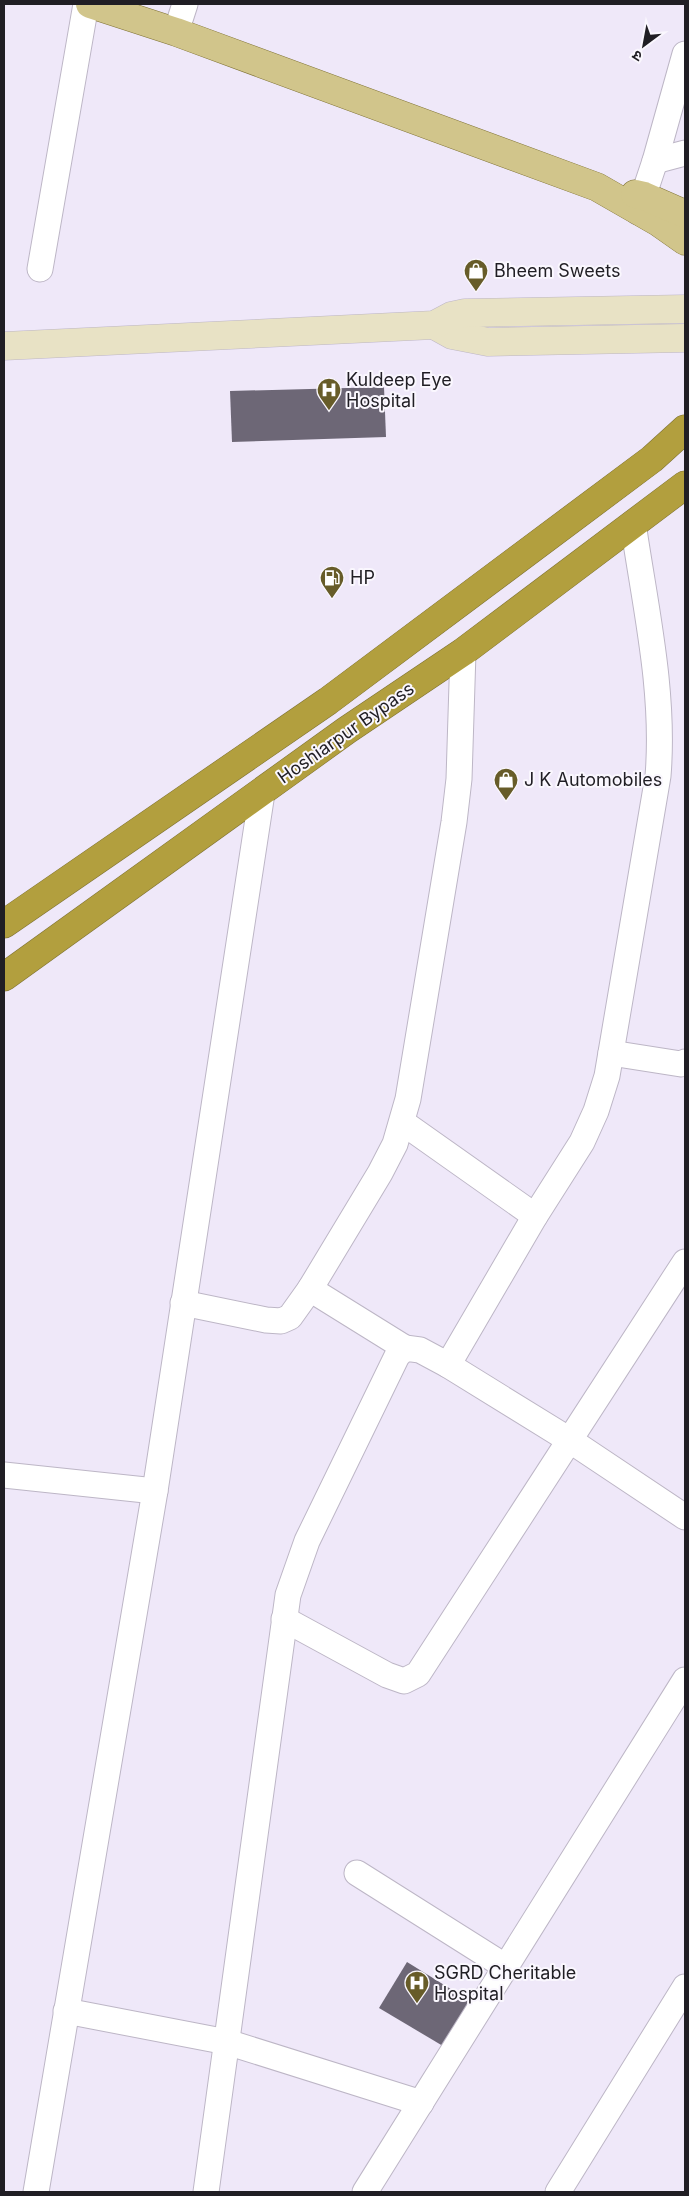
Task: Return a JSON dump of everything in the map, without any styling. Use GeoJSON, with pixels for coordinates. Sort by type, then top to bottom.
{"type":"FeatureCollection","features":[{"type":"Feature","properties":{"kind":"highway"},"geometry":{"type":"LineString","coordinates":[[4,924],[328,701],[652,460],[685,429]]}},
{"type":"Feature","properties":{"kind":"highway","name":"Hoshiarpur Bypass"},"geometry":{"type":"LineString","coordinates":[[4,977],[347,730],[463,652],[685,484]]}},
{"type":"Feature","properties":{"kind":"highway"},"geometry":{"type":"LineString","coordinates":[[328,701],[347,730]]}},
{"type":"Feature","properties":{"kind":"main road"},"geometry":{"type":"LineString","coordinates":[[90,4],[123,9],[176,32],[641,204],[685,214]]}},
{"type":"Feature","properties":{"kind":"main road"},"geometry":{"type":"LineString","coordinates":[[641,204],[658,222],[685,241]]}},
{"type":"Feature","properties":{"kind":"main road"},"geometry":{"type":"LineString","coordinates":[[4,346],[434,325],[451,316],[465,313],[685,309]]}},
{"type":"Feature","properties":{"kind":"main road"},"geometry":{"type":"LineString","coordinates":[[434,325],[452,335],[488,342],[685,338]]}},
{"type":"Feature","properties":{"kind":"street"},"geometry":{"type":"LineString","coordinates":[[40,269],[86,4]]}},
{"type":"Feature","properties":{"kind":"street"},"geometry":{"type":"LineString","coordinates":[[176,32],[185,4]]}},
{"type":"Feature","properties":{"kind":"street"},"geometry":{"type":"LineString","coordinates":[[641,204],[685,54]]}},
{"type":"Feature","properties":{"kind":"street"},"geometry":{"type":"LineString","coordinates":[[655,161],[685,153]]}},
{"type":"Feature","properties":{"kind":"street"},"geometry":{"type":"LineString","coordinates":[[448,1365],[535,1216],[582,1142],[596,1111],[607,1076],[658,776],[661,745],[655,676],[633,523]]}},
{"type":"Feature","properties":{"kind":"street"},"geometry":{"type":"LineString","coordinates":[[183,1304],[281,1321],[290,1317],[310,1289],[380,1173],[395,1144],[408,1099],[454,822],[459,779],[463,652]]}},
{"type":"Feature","properties":{"kind":"street"},"geometry":{"type":"LineString","coordinates":[[36,2192],[155,1491],[262,793]]}},
{"type":"Feature","properties":{"kind":"street"},"geometry":{"type":"LineString","coordinates":[[610,1053],[681,1064],[685,1062]]}},
{"type":"Feature","properties":{"kind":"street"},"geometry":{"type":"LineString","coordinates":[[402,1122],[535,1216]]}},
{"type":"Feature","properties":{"kind":"street"},"geometry":{"type":"LineString","coordinates":[[284,1618],[387,1674],[404,1681],[418,1674],[571,1441],[685,1262]]}},
{"type":"Feature","properties":{"kind":"street"},"geometry":{"type":"LineString","coordinates":[[310,1289],[405,1348],[420,1350],[448,1365],[571,1441],[685,1517]]}},
{"type":"Feature","properties":{"kind":"street"},"geometry":{"type":"LineString","coordinates":[[206,2192],[284,1618],[290,1586],[306,1541],[397,1356],[405,1348]]}},
{"type":"Feature","properties":{"kind":"street"},"geometry":{"type":"LineString","coordinates":[[4,1475],[155,1491]]}},
{"type":"Feature","properties":{"kind":"street"},"geometry":{"type":"LineString","coordinates":[[366,2192],[685,1680]]}},
{"type":"Feature","properties":{"kind":"street"},"geometry":{"type":"LineString","coordinates":[[357,1873],[506,1967]]}},
{"type":"Feature","properties":{"kind":"street"},"geometry":{"type":"LineString","coordinates":[[558,2192],[685,1987]]}},
{"type":"Feature","properties":{"kind":"street"},"geometry":{"type":"LineString","coordinates":[[66,2011],[226,2042],[422,2103]]}},
{"type":"Feature","properties":{"kind":"building"},"geometry":{"type":"Polygon","coordinates":[[[384,387],[386,437],[232,442],[230,391],[384,387]]]}},
{"type":"Feature","properties":{"kind":"building"},"geometry":{"type":"Polygon","coordinates":[[[407,1962],[475,2004],[448,2049],[379,2008],[407,1962]]]}},
{"type":"Feature","properties":{"kind":"place","name":"Bheem Sweets"},"geometry":{"type":"Point","coordinates":[476,292]}},
{"type":"Feature","properties":{"kind":"place","name":"Kuldeep Eye Hospital"},"geometry":{"type":"Point","coordinates":[329,411]}},
{"type":"Feature","properties":{"kind":"place","name":"HP"},"geometry":{"type":"Point","coordinates":[332,599]}},
{"type":"Feature","properties":{"kind":"place","name":"J K Automobiles"},"geometry":{"type":"Point","coordinates":[506,801]}},
{"type":"Feature","properties":{"kind":"place","name":"SGRD Cheritable Hospital"},"geometry":{"type":"Point","coordinates":[417,2004]}}]}
